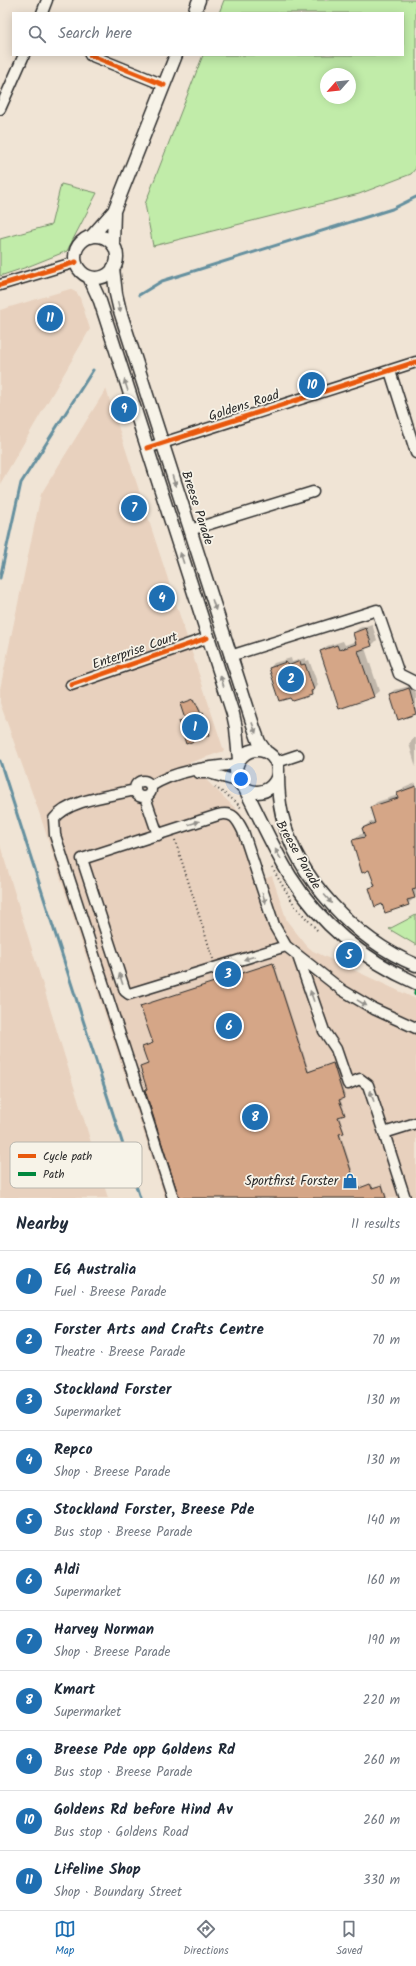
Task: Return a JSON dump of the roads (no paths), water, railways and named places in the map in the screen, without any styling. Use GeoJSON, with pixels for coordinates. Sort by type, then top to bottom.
{"type":"FeatureCollection","features":[{"type":"Feature","properties":{"kind":"main road"},"geometry":{"type":"LineString","coordinates":[[194,12],[199,0]]}},
{"type":"Feature","properties":{"kind":"main road"},"geometry":{"type":"LineString","coordinates":[[176,56],[114,211],[91,237],[80,244],[75,256],[80,271],[89,277],[100,301],[207,638],[233,714],[236,728],[238,762],[237,776],[242,784],[257,792],[270,787],[278,775],[277,762],[266,752],[254,750],[248,752],[238,762]]}},
{"type":"Feature","properties":{"kind":"main road"},"geometry":{"type":"LineString","coordinates":[[89,277],[102,277],[113,268],[116,254],[113,245],[114,211]]}},
{"type":"Feature","properties":{"kind":"main road"},"geometry":{"type":"LineString","coordinates":[[91,237],[103,237],[113,245]]}},
{"type":"Feature","properties":{"kind":"main road","name":"Breese Parade"},"geometry":{"type":"LineString","coordinates":[[113,268],[116,294],[120,311],[162,444],[254,728],[259,742],[266,752]]}},
{"type":"Feature","properties":{"kind":"main road","name":"Breese Parade"},"geometry":{"type":"LineString","coordinates":[[278,775],[282,815],[289,838],[304,867],[320,891],[338,912],[359,931],[401,959],[416,966]]}},
{"type":"Feature","properties":{"kind":"main road","name":"Breese Parade"},"geometry":{"type":"LineString","coordinates":[[242,784],[290,876],[307,900],[327,923],[367,957],[390,971],[416,983]]}},
{"type":"Feature","properties":{"kind":"street"},"geometry":{"type":"LineString","coordinates":[[42,12],[47,0]]}},
{"type":"Feature","properties":{"kind":"street"},"geometry":{"type":"LineString","coordinates":[[0,107],[24,56]]}},
{"type":"Feature","properties":{"kind":"street"},"geometry":{"type":"LineString","coordinates":[[92,56],[164,85]]}},
{"type":"Feature","properties":{"kind":"street"},"geometry":{"type":"LineString","coordinates":[[0,285],[76,262]]}},
{"type":"Feature","properties":{"kind":"street","name":"Goldens Road"},"geometry":{"type":"LineString","coordinates":[[147,448],[416,362]]}},
{"type":"Feature","properties":{"kind":"street"},"geometry":{"type":"LineString","coordinates":[[390,371],[416,453]]}},
{"type":"Feature","properties":{"kind":"street"},"geometry":{"type":"LineString","coordinates":[[190,530],[313,492]]}},
{"type":"Feature","properties":{"kind":"street"},"geometry":{"type":"LineString","coordinates":[[230,656],[377,610],[399,674],[416,685]]}},
{"type":"Feature","properties":{"kind":"street","name":"Enterprise Court"},"geometry":{"type":"LineString","coordinates":[[71,685],[207,638]]}},
{"type":"Feature","properties":{"kind":"street"},"geometry":{"type":"LineString","coordinates":[[277,762],[298,755]]}},
{"type":"Feature","properties":{"kind":"street"},"geometry":{"type":"LineString","coordinates":[[145,797],[151,791],[151,786],[161,779],[185,772],[238,762]]}},
{"type":"Feature","properties":{"kind":"street"},"geometry":{"type":"LineString","coordinates":[[185,772],[209,774],[242,784]]}},
{"type":"Feature","properties":{"kind":"street"},"geometry":{"type":"LineString","coordinates":[[135,790],[138,783],[142,781],[147,782],[151,786]]}},
{"type":"Feature","properties":{"kind":"street"},"geometry":{"type":"LineString","coordinates":[[135,790],[138,795],[145,797]]}},
{"type":"Feature","properties":{"kind":"street"},"geometry":{"type":"LineString","coordinates":[[135,790],[81,802],[60,811],[54,819],[55,835],[173,1198]]}},
{"type":"Feature","properties":{"kind":"street"},"geometry":{"type":"LineString","coordinates":[[145,797],[158,835]]}},
{"type":"Feature","properties":{"kind":"street"},"geometry":{"type":"LineString","coordinates":[[286,946],[129,994],[125,991],[82,859],[227,813],[237,818],[243,831],[274,925],[286,946],[342,990],[374,1010],[416,1028]]}},
{"type":"Feature","properties":{"kind":"street"},"geometry":{"type":"LineString","coordinates":[[297,954],[324,1031],[336,1049],[348,1084],[360,1080],[368,1085],[405,1198]]}},
{"type":"Feature","properties":{"kind":"street"},"geometry":{"type":"LineString","coordinates":[[384,1133],[416,1123]]}},
{"type":"Feature","properties":{"kind":"waterway"},"geometry":{"type":"LineString","coordinates":[[139,295],[162,281],[392,209],[416,197]]}},
{"type":"Feature","properties":{"kind":"waterway"},"geometry":{"type":"LineString","coordinates":[[0,578],[21,483],[93,370]]}},
{"type":"Feature","properties":{"kind":"waterway"},"geometry":{"type":"LineString","coordinates":[[0,761],[122,1142]]}},
{"type":"Feature","properties":{"kind":"waterway"},"geometry":{"type":"LineString","coordinates":[[137,1188],[140,1198]]}},
{"type":"Feature","properties":{"kind":"place","name":"Lifeline Shop"},"geometry":{"type":"Point","coordinates":[50,318]}},
{"type":"Feature","properties":{"kind":"place","name":"Goldens Rd before Hind Av"},"geometry":{"type":"Point","coordinates":[312,385]}},
{"type":"Feature","properties":{"kind":"place","name":"Breese Pde opp Goldens Rd"},"geometry":{"type":"Point","coordinates":[124,409]}},
{"type":"Feature","properties":{"kind":"place","name":"Harvey Norman"},"geometry":{"type":"Point","coordinates":[134,508]}},
{"type":"Feature","properties":{"kind":"place","name":"Repco"},"geometry":{"type":"Point","coordinates":[162,598]}},
{"type":"Feature","properties":{"kind":"place","name":"Forster Arts and Crafts Centre"},"geometry":{"type":"Point","coordinates":[291,679]}},
{"type":"Feature","properties":{"kind":"place","name":"EG Australia"},"geometry":{"type":"Point","coordinates":[195,727]}},
{"type":"Feature","properties":{"kind":"place","name":"Stockland Forster, Breese Pde"},"geometry":{"type":"Point","coordinates":[349,955]}},
{"type":"Feature","properties":{"kind":"place","name":"Stockland Forster"},"geometry":{"type":"Point","coordinates":[228,974]}},
{"type":"Feature","properties":{"kind":"place","name":"Aldi"},"geometry":{"type":"Point","coordinates":[229,1026]}},
{"type":"Feature","properties":{"kind":"place","name":"Kmart"},"geometry":{"type":"Point","coordinates":[255,1117]}},
{"type":"Feature","properties":{"kind":"place","name":"Sportfirst Forster"},"geometry":{"type":"Point","coordinates":[350,1181]}}]}
